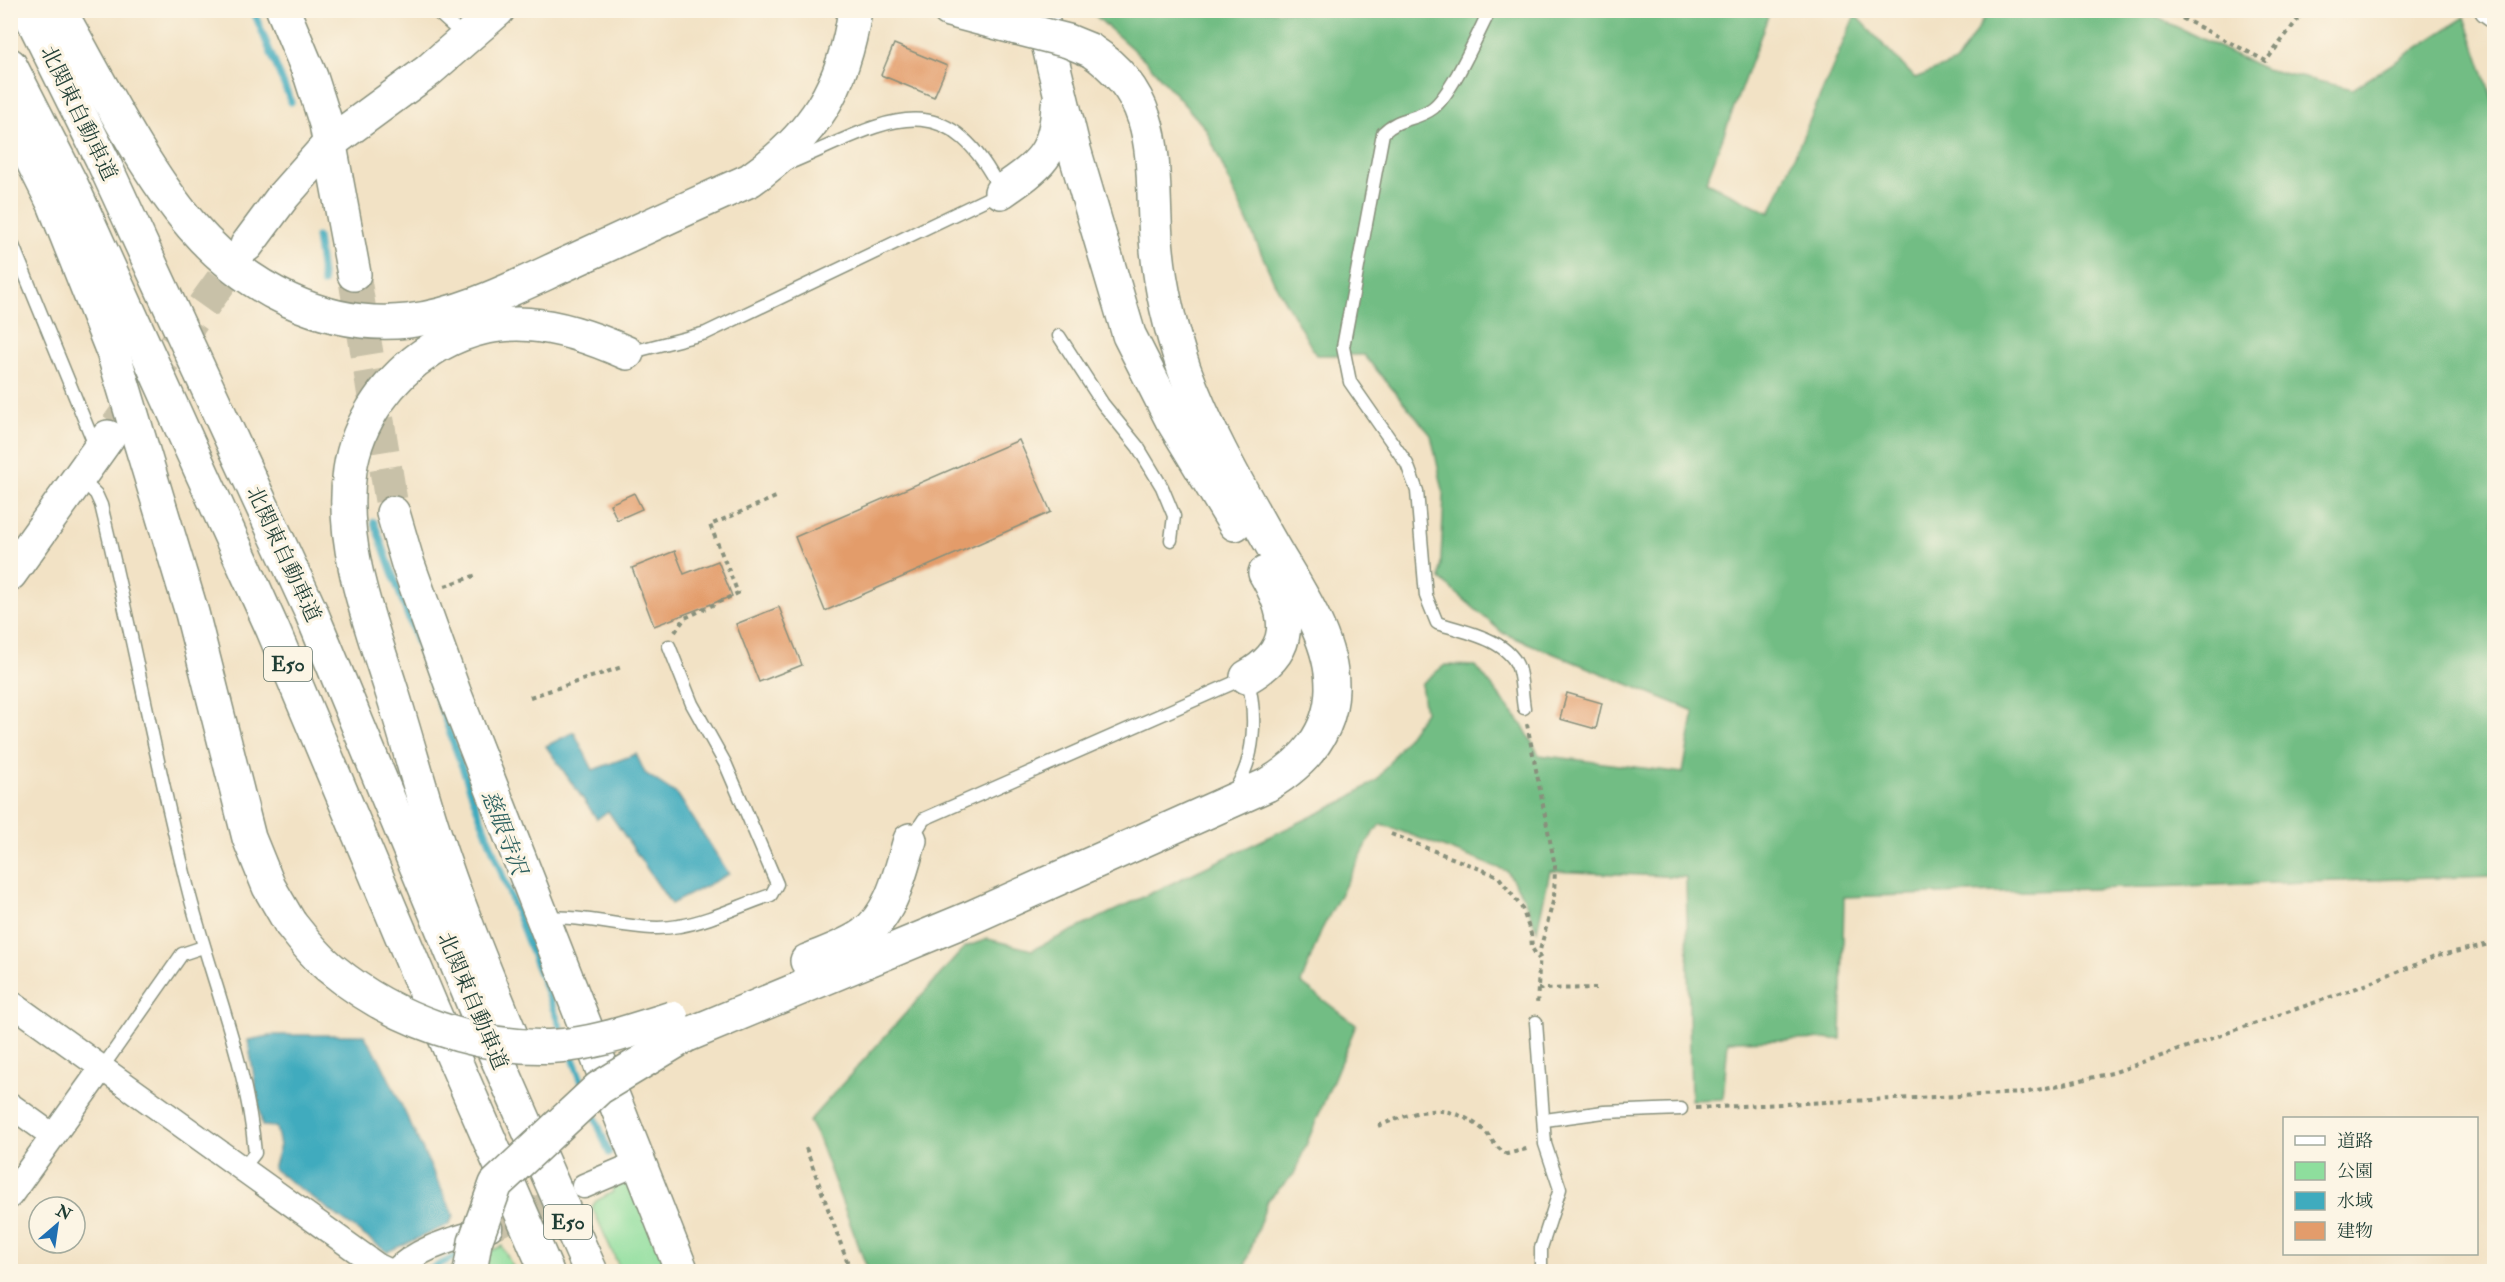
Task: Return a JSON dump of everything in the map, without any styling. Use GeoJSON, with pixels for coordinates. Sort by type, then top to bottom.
{"type":"FeatureCollection","features":[{"type":"Feature","properties":{"kind":"main road","name":"北関東自動車道"},"geometry":{"type":"LineString","coordinates":[[28,10],[102,159],[311,612],[545,1172],[591,1272]]}},
{"type":"Feature","properties":{"kind":"main road"},"geometry":{"type":"LineString","coordinates":[[59,10],[155,176],[193,227],[242,272],[270,292],[300,306],[336,317],[407,321],[442,314],[488,299],[750,180],[784,154],[826,104],[847,54],[855,10]]}},
{"type":"Feature","properties":{"kind":"main road"},"geometry":{"type":"LineString","coordinates":[[283,10],[319,100],[330,143],[354,274]]}},
{"type":"Feature","properties":{"kind":"main road"},"geometry":{"type":"LineString","coordinates":[[247,245],[278,202],[330,143],[428,71],[498,10]]}},
{"type":"Feature","properties":{"kind":"main road"},"geometry":{"type":"LineString","coordinates":[[10,116],[54,204],[113,352],[192,612],[249,838],[269,887],[290,923],[331,969],[357,989],[388,1007],[475,1039],[518,1045],[557,1046],[678,1027],[970,918],[1268,785],[1291,771],[1322,735],[1330,713],[1332,688],[1324,641],[1225,461],[1185,370],[1163,291],[1148,129],[1140,102],[1129,83],[1112,64],[1090,50],[1028,20],[949,10]]}},
{"type":"Feature","properties":{"kind":"main road"},"geometry":{"type":"LineString","coordinates":[[1028,20],[1058,91],[1129,335],[1172,420],[1272,585],[1286,620],[1283,638],[1275,655],[1263,668],[1247,677]]}},
{"type":"Feature","properties":{"kind":"main road","name":"北関東自動車道"},"geometry":{"type":"LineString","coordinates":[[10,65],[77,197],[273,630],[432,1008],[547,1272]]}},
{"type":"Feature","properties":{"kind":"main road"},"geometry":{"type":"LineString","coordinates":[[1001,192],[1036,168],[1049,151],[1057,131],[1058,91]]}},
{"type":"Feature","properties":{"kind":"main road"},"geometry":{"type":"LineString","coordinates":[[545,1172],[523,1067],[434,830],[362,590],[349,514],[350,470],[363,426],[383,392],[422,356],[457,335],[496,326],[532,323],[583,334],[627,353]]}},
{"type":"Feature","properties":{"kind":"main road"},"geometry":{"type":"LineString","coordinates":[[10,574],[95,455]]}},
{"type":"Feature","properties":{"kind":"main road"},"geometry":{"type":"LineString","coordinates":[[393,513],[408,564],[454,692],[682,1272]]}},
{"type":"Feature","properties":{"kind":"main road"},"geometry":{"type":"LineString","coordinates":[[470,1272],[475,1242],[496,1184],[599,1088],[653,1053],[678,1027],[864,934],[881,916],[892,896],[910,840]]}},
{"type":"Feature","properties":{"kind":"street"},"geometry":{"type":"LineString","coordinates":[[2487,10],[2494,15]]}},
{"type":"Feature","properties":{"kind":"street"},"geometry":{"type":"LineString","coordinates":[[10,1002],[378,1266],[392,1272],[411,1256],[450,1240],[495,1227]]}},
{"type":"Feature","properties":{"kind":"street"},"geometry":{"type":"LineString","coordinates":[[10,1196],[102,1068]]}},
{"type":"Feature","properties":{"kind":"street"},"geometry":{"type":"LineString","coordinates":[[10,1105],[53,1136]]}},
{"type":"Feature","properties":{"kind":"street"},"geometry":{"type":"LineString","coordinates":[[584,1186],[638,1163]]}},
{"type":"Feature","properties":{"kind":"lane"},"geometry":{"type":"LineString","coordinates":[[435,10],[466,38]]}},
{"type":"Feature","properties":{"kind":"lane"},"geometry":{"type":"LineString","coordinates":[[1491,10],[1445,95],[1432,108],[1395,121],[1383,133],[1343,347],[1350,382],[1407,464],[1417,491],[1426,596],[1437,622],[1478,637],[1509,652],[1519,669],[1524,708]]}},
{"type":"Feature","properties":{"kind":"lane"},"geometry":{"type":"LineString","coordinates":[[627,353],[706,333],[1001,192],[986,161],[970,143],[950,129],[930,120],[910,118],[892,122],[750,180]]}},
{"type":"Feature","properties":{"kind":"lane"},"geometry":{"type":"LineString","coordinates":[[10,238],[95,455],[96,494],[103,514],[203,947],[230,1027],[253,1128],[255,1153],[243,1168]]}},
{"type":"Feature","properties":{"kind":"lane"},"geometry":{"type":"LineString","coordinates":[[1059,336],[1104,404],[1138,447],[1162,487],[1174,516],[1171,540]]}},
{"type":"Feature","properties":{"kind":"lane"},"geometry":{"type":"LineString","coordinates":[[542,919],[580,917],[633,925],[678,927],[771,895],[777,885],[726,765],[692,704],[669,646]]}},
{"type":"Feature","properties":{"kind":"lane"},"geometry":{"type":"LineString","coordinates":[[910,840],[924,819],[1247,677],[1254,703],[1248,760],[1239,784],[1224,804]]}},
{"type":"Feature","properties":{"kind":"lane"},"geometry":{"type":"LineString","coordinates":[[102,1068],[182,954],[203,947]]}},
{"type":"Feature","properties":{"kind":"lane"},"geometry":{"type":"LineString","coordinates":[[1536,1022],[1545,1144],[1560,1189],[1541,1248],[1541,1272]]}},
{"type":"Feature","properties":{"kind":"lane"},"geometry":{"type":"LineString","coordinates":[[1545,1120],[1604,1112],[1681,1109]]}},
{"type":"Feature","properties":{"kind":"path"},"geometry":{"type":"LineString","coordinates":[[2166,10],[2266,61],[2305,10]]}},
{"type":"Feature","properties":{"kind":"path"},"geometry":{"type":"LineString","coordinates":[[669,646],[679,623],[685,618],[738,593],[710,525],[777,497]]}},
{"type":"Feature","properties":{"kind":"path"},"geometry":{"type":"LineString","coordinates":[[438,589],[477,575]]}},
{"type":"Feature","properties":{"kind":"path"},"geometry":{"type":"LineString","coordinates":[[530,697],[622,667]]}},
{"type":"Feature","properties":{"kind":"path"},"geometry":{"type":"LineString","coordinates":[[1524,708],[1555,866],[1554,898],[1540,950],[1536,1022]]}},
{"type":"Feature","properties":{"kind":"path"},"geometry":{"type":"LineString","coordinates":[[1391,834],[1498,876],[1522,908],[1532,934],[1532,948],[1539,960]]}},
{"type":"Feature","properties":{"kind":"path"},"geometry":{"type":"LineString","coordinates":[[1681,1109],[2024,1094],[2112,1073],[2368,984],[2437,956],[2494,943]]}},
{"type":"Feature","properties":{"kind":"path"},"geometry":{"type":"LineString","coordinates":[[1538,989],[1596,988]]}},
{"type":"Feature","properties":{"kind":"path"},"geometry":{"type":"LineString","coordinates":[[1378,1126],[1424,1111],[1441,1109],[1483,1129],[1493,1146],[1507,1154],[1545,1144]]}},
{"type":"Feature","properties":{"kind":"path"},"geometry":{"type":"LineString","coordinates":[[806,1148],[850,1272]]}},
{"type":"Feature","properties":{"kind":"green space"},"geometry":{"type":"Polygon","coordinates":[[[2141,10],[2265,69],[2353,89],[2465,17],[2494,104],[2494,876],[1844,897],[1841,1039],[1728,1041],[1723,1099],[1691,1100],[1686,877],[1550,871],[1537,930],[1523,896],[1507,871],[1382,824],[1374,831],[1321,931],[1301,983],[1356,1025],[1294,1174],[1268,1200],[1246,1262],[1245,1271],[868,1271],[818,1138],[809,1121],[965,947],[988,939],[1032,950],[1342,802],[1377,780],[1425,712],[1421,684],[1445,665],[1476,666],[1523,726],[1539,755],[1683,773],[1694,711],[1503,633],[1440,579],[1444,495],[1431,435],[1364,355],[1316,355],[1274,282],[1206,129],[1146,61],[1090,11],[1770,11],[1706,182],[1770,213],[1855,15],[1915,78],[1956,62],[1989,11],[2141,10]]]}},
{"type":"Feature","properties":{"kind":"green space"},"geometry":{"type":"Polygon","coordinates":[[[624,1180],[631,1182],[668,1271],[621,1271],[592,1207],[596,1201],[613,1192],[611,1185],[624,1180]]]}},
{"type":"Feature","properties":{"kind":"green space"},"geometry":{"type":"Polygon","coordinates":[[[502,1246],[515,1271],[441,1272],[502,1246]]]}},
{"type":"Feature","properties":{"kind":"water"},"geometry":{"type":"Polygon","coordinates":[[[574,732],[593,770],[636,754],[645,773],[678,795],[729,874],[671,904],[608,811],[597,819],[546,746],[574,732]]]}},
{"type":"Feature","properties":{"kind":"water"},"geometry":{"type":"Polygon","coordinates":[[[275,1035],[364,1035],[380,1060],[454,1216],[448,1225],[387,1252],[273,1169],[280,1145],[276,1127],[262,1126],[248,1040],[275,1035]]]}},
{"type":"Feature","properties":{"kind":"building"},"geometry":{"type":"Polygon","coordinates":[[[894,44],[947,66],[934,97],[881,75],[894,44]]]}},
{"type":"Feature","properties":{"kind":"building"},"geometry":{"type":"Polygon","coordinates":[[[1019,440],[1051,512],[825,611],[795,537],[1019,440]]]}},
{"type":"Feature","properties":{"kind":"building"},"geometry":{"type":"Polygon","coordinates":[[[634,493],[642,509],[617,520],[610,504],[634,493]]]}},
{"type":"Feature","properties":{"kind":"building"},"geometry":{"type":"Polygon","coordinates":[[[675,551],[684,574],[718,561],[732,596],[654,626],[632,568],[675,551]]]}},
{"type":"Feature","properties":{"kind":"building"},"geometry":{"type":"Polygon","coordinates":[[[779,607],[802,665],[759,682],[736,624],[779,607]]]}},
{"type":"Feature","properties":{"kind":"building"},"geometry":{"type":"Polygon","coordinates":[[[1567,693],[1602,703],[1596,729],[1560,719],[1567,693]]]}},
{"type":"Feature","properties":{"kind":"waterway","name":"慈眼寺沢"},"geometry":{"type":"LineString","coordinates":[[253,10],[291,102]]}},
{"type":"Feature","properties":{"kind":"waterway","name":"慈眼寺沢"},"geometry":{"type":"LineString","coordinates":[[317,237],[323,283]]}},
{"type":"Feature","properties":{"kind":"waterway","name":"慈眼寺沢"},"geometry":{"type":"LineString","coordinates":[[374,522],[475,803],[564,1037]]}},
{"type":"Feature","properties":{"kind":"waterway","name":"慈眼寺沢"},"geometry":{"type":"LineString","coordinates":[[571,1053],[584,1088]]}},
{"type":"Feature","properties":{"kind":"waterway","name":"慈眼寺沢"},"geometry":{"type":"LineString","coordinates":[[591,1107],[609,1153]]}},
{"type":"Feature","properties":{"kind":"waterway","name":"慈眼寺沢"},"geometry":{"type":"LineString","coordinates":[[486,1243],[500,1237]]}},
{"type":"Feature","properties":{"kind":"waterway","name":"慈眼寺沢"},"geometry":{"type":"LineString","coordinates":[[425,1272],[464,1252]]}},
{"type":"Feature","properties":{"kind":"tunnel"},"geometry":{"type":"LineString","coordinates":[[117,426],[247,245]]}},
{"type":"Feature","properties":{"kind":"tunnel"},"geometry":{"type":"LineString","coordinates":[[354,274],[393,513]]}},
{"type":"Feature","properties":{"kind":"tunnel"},"geometry":{"type":"LineString","coordinates":[[495,1227],[574,1191]]}}]}
